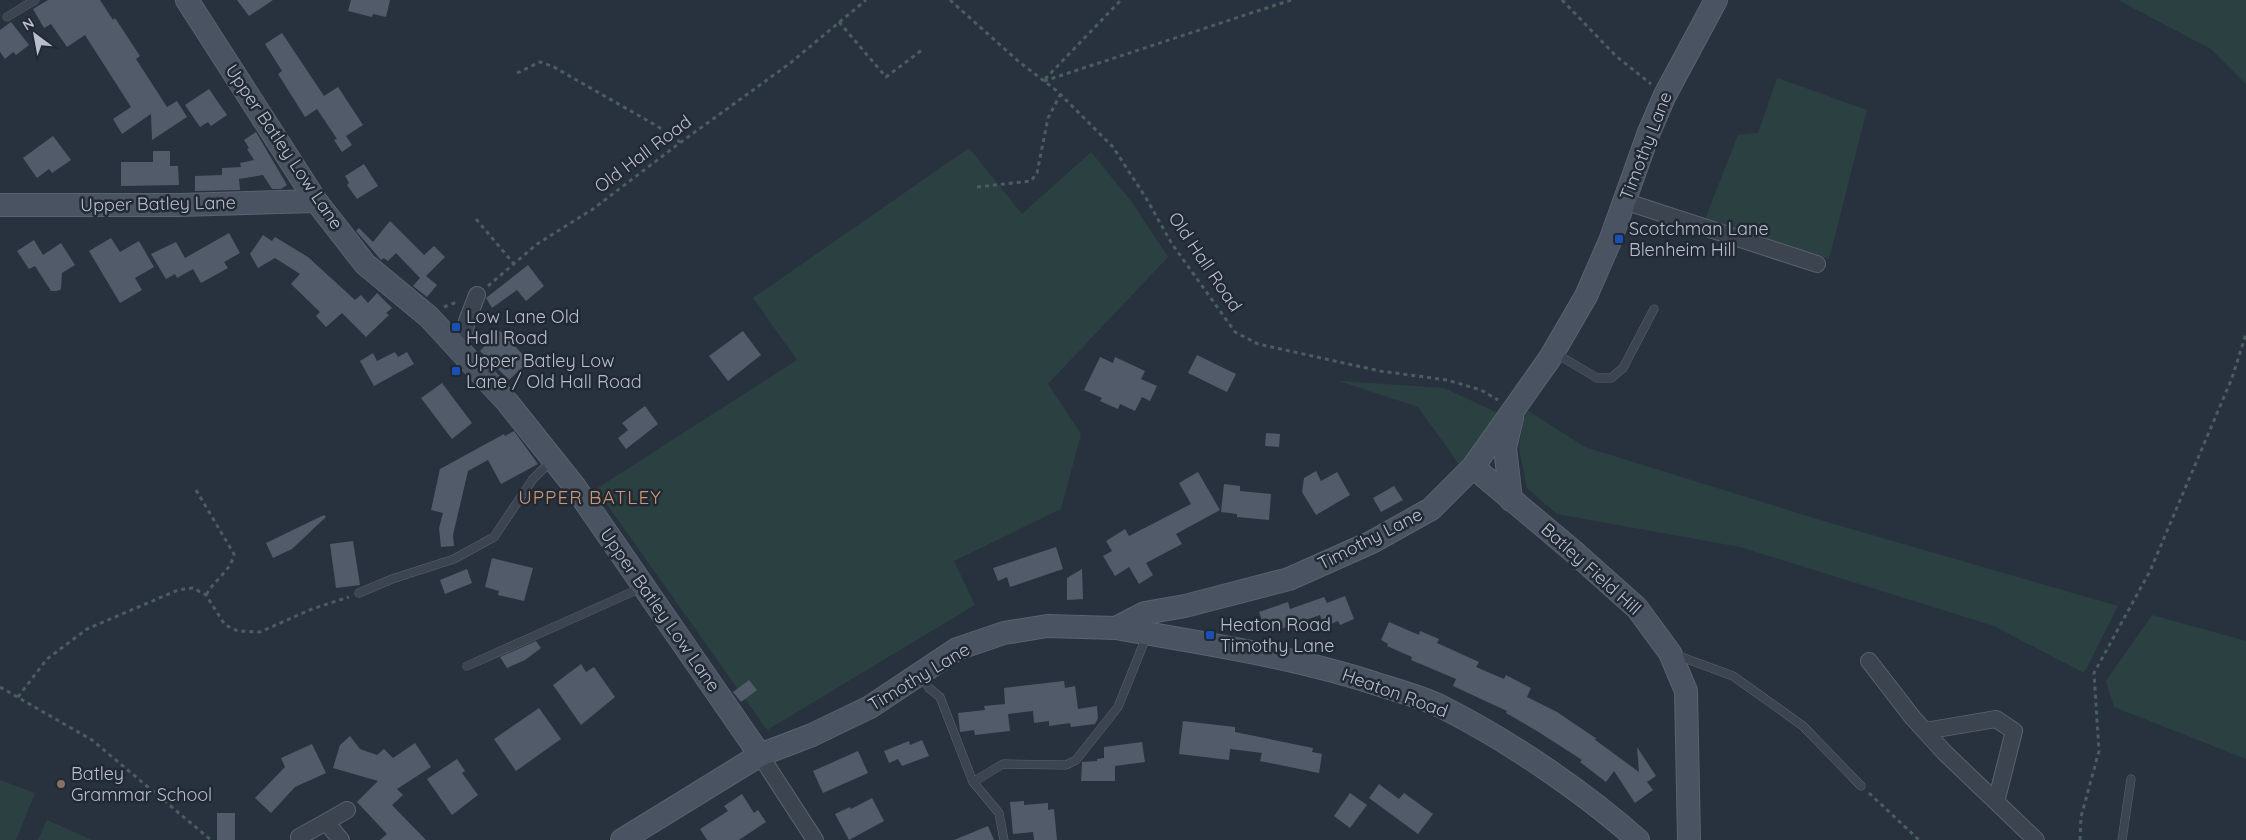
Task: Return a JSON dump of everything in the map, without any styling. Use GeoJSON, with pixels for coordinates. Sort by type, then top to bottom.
{"type":"FeatureCollection","features":[{"type":"Feature","properties":{"kind":"street","name":"Upper Batley Low Lane"},"geometry":{"type":"LineString","coordinates":[[187,0],[316,200],[365,264],[429,318],[508,402],[575,487],[760,755]]}},
{"type":"Feature","properties":{"kind":"street","name":"Timothy Lane"},"geometry":{"type":"LineString","coordinates":[[622,840],[760,755],[812,735],[870,707],[957,649],[1004,633],[1047,626],[1116,628],[1145,613],[1185,606],[1289,578],[1372,542],[1430,509],[1473,467],[1553,352],[1586,296],[1610,241],[1649,132],[1665,95],[1716,0]]}},
{"type":"Feature","properties":{"kind":"street","name":"Upper Batley Lane"},"geometry":{"type":"LineString","coordinates":[[0,205],[180,205],[316,200]]}},
{"type":"Feature","properties":{"kind":"street"},"geometry":{"type":"LineString","coordinates":[[1624,201],[1817,264]]}},
{"type":"Feature","properties":{"kind":"street"},"geometry":{"type":"LineString","coordinates":[[460,351],[467,321],[477,295]]}},
{"type":"Feature","properties":{"kind":"street"},"geometry":{"type":"LineString","coordinates":[[1511,500],[1506,448],[1514,410]]}},
{"type":"Feature","properties":{"kind":"street","name":"Batley Field Hill"},"geometry":{"type":"LineString","coordinates":[[1473,467],[1573,550],[1637,608],[1670,653],[1686,691],[1689,840]]}},
{"type":"Feature","properties":{"kind":"street","name":"Heaton Road"},"geometry":{"type":"LineString","coordinates":[[1116,628],[1286,660],[1348,674],[1443,707],[1537,764],[1610,815],[1638,840]]}},
{"type":"Feature","properties":{"kind":"street"},"geometry":{"type":"LineString","coordinates":[[1869,661],[1925,731],[2036,840]]}},
{"type":"Feature","properties":{"kind":"street"},"geometry":{"type":"LineString","coordinates":[[1925,731],[1996,719],[2014,731],[1996,802]]}},
{"type":"Feature","properties":{"kind":"street"},"geometry":{"type":"LineString","coordinates":[[760,755],[815,840]]}},
{"type":"Feature","properties":{"kind":"street"},"geometry":{"type":"LineString","coordinates":[[299,837],[347,810]]}},
{"type":"Feature","properties":{"kind":"street"},"geometry":{"type":"LineString","coordinates":[[326,822],[341,840]]}},
{"type":"Feature","properties":{"kind":"lane"},"geometry":{"type":"LineString","coordinates":[[7,17],[35,0]]}},
{"type":"Feature","properties":{"kind":"lane"},"geometry":{"type":"LineString","coordinates":[[1553,352],[1597,378],[1611,378],[1623,368],[1654,309]]}},
{"type":"Feature","properties":{"kind":"lane"},"geometry":{"type":"LineString","coordinates":[[359,593],[392,578],[454,559],[494,537],[533,479],[553,459]]}},
{"type":"Feature","properties":{"kind":"lane"},"geometry":{"type":"LineString","coordinates":[[468,666],[643,588]]}},
{"type":"Feature","properties":{"kind":"lane"},"geometry":{"type":"LineString","coordinates":[[972,782],[1003,764],[1066,765],[1076,760],[1118,707],[1147,634]]}},
{"type":"Feature","properties":{"kind":"lane"},"geometry":{"type":"LineString","coordinates":[[1670,653],[1733,676],[1803,726],[1861,786]]}},
{"type":"Feature","properties":{"kind":"lane"},"geometry":{"type":"LineString","coordinates":[[921,674],[929,688],[940,697],[972,782],[1000,813],[1004,840]]}},
{"type":"Feature","properties":{"kind":"lane"},"geometry":{"type":"LineString","coordinates":[[2122,840],[2131,779]]}},
{"type":"Feature","properties":{"kind":"path","name":"Old Hall Road"},"geometry":{"type":"LineString","coordinates":[[429,318],[443,308],[477,295],[537,244],[593,209],[680,142],[789,64],[866,0]]}},
{"type":"Feature","properties":{"kind":"path","name":"Old Hall Road"},"geometry":{"type":"LineString","coordinates":[[950,0],[1018,61],[1060,94],[1113,148],[1146,198],[1172,244],[1235,332],[1258,344],[1380,371],[1447,380],[1481,390],[1514,410]]}},
{"type":"Feature","properties":{"kind":"path"},"geometry":{"type":"LineString","coordinates":[[1044,81],[1120,0]]}},
{"type":"Feature","properties":{"kind":"path"},"geometry":{"type":"LineString","coordinates":[[1044,81],[1291,0]]}},
{"type":"Feature","properties":{"kind":"path"},"geometry":{"type":"LineString","coordinates":[[1562,0],[1616,56],[1665,95]]}},
{"type":"Feature","properties":{"kind":"path"},"geometry":{"type":"LineString","coordinates":[[839,22],[886,77],[922,50]]}},
{"type":"Feature","properties":{"kind":"path"},"geometry":{"type":"LineString","coordinates":[[516,73],[540,62],[552,66],[657,126],[680,142]]}},
{"type":"Feature","properties":{"kind":"path"},"geometry":{"type":"LineString","coordinates":[[977,187],[1031,181],[1037,173],[1048,118],[1060,94]]}},
{"type":"Feature","properties":{"kind":"path"},"geometry":{"type":"LineString","coordinates":[[476,219],[514,264]]}},
{"type":"Feature","properties":{"kind":"path"},"geometry":{"type":"LineString","coordinates":[[2080,840],[2081,817],[2099,751],[2094,673],[2150,571],[2232,378],[2246,334]]}},
{"type":"Feature","properties":{"kind":"path"},"geometry":{"type":"LineString","coordinates":[[196,490],[234,554],[232,565],[213,582],[206,595]]}},
{"type":"Feature","properties":{"kind":"path"},"geometry":{"type":"LineString","coordinates":[[18,697],[47,659],[87,629],[178,590],[193,588],[206,595],[225,625],[238,631],[260,632],[312,609],[359,593]]}},
{"type":"Feature","properties":{"kind":"path"},"geometry":{"type":"LineString","coordinates":[[0,687],[92,740],[211,840]]}},
{"type":"Feature","properties":{"kind":"path"},"geometry":{"type":"LineString","coordinates":[[1861,786],[1919,840]]}},
{"type":"Feature","properties":{"kind":"green space"},"geometry":{"type":"Polygon","coordinates":[[[2118,0],[2246,0],[2246,84],[2211,49],[2118,0]]]}},
{"type":"Feature","properties":{"kind":"green space"},"geometry":{"type":"Polygon","coordinates":[[[1777,78],[1867,110],[1829,259],[1705,219],[1738,135],[1758,133],[1777,78]]]}},
{"type":"Feature","properties":{"kind":"green space"},"geometry":{"type":"Polygon","coordinates":[[[969,148],[1022,214],[1091,152],[1131,201],[1168,257],[1048,384],[1081,434],[1061,509],[954,561],[975,605],[767,730],[596,489],[797,360],[753,298],[969,148]]]}},
{"type":"Feature","properties":{"kind":"green space"},"geometry":{"type":"Polygon","coordinates":[[[1339,381],[1444,388],[1498,413],[1461,467],[1418,407],[1339,381]]]}},
{"type":"Feature","properties":{"kind":"green space"},"geometry":{"type":"Polygon","coordinates":[[[1525,409],[1585,447],[1820,520],[2118,606],[2084,673],[1994,626],[1740,547],[1557,514],[1527,488],[1519,448],[1525,409]]]}},
{"type":"Feature","properties":{"kind":"green space"},"geometry":{"type":"Polygon","coordinates":[[[2152,615],[2246,641],[2246,759],[2114,707],[2106,681],[2152,615]]]}},
{"type":"Feature","properties":{"kind":"green space"},"geometry":{"type":"Polygon","coordinates":[[[0,780],[35,793],[16,840],[0,840],[0,780]]]}},
{"type":"Feature","properties":{"kind":"green space"},"geometry":{"type":"Polygon","coordinates":[[[47,820],[92,840],[38,840],[47,820]]]}},
{"type":"Feature","properties":{"kind":"building"},"geometry":{"type":"Polygon","coordinates":[[[48,0],[100,0],[113,20],[115,18],[140,56],[136,59],[167,107],[177,101],[187,117],[152,140],[151,114],[122,134],[113,119],[131,107],[85,35],[67,47],[51,24],[44,28],[33,9],[48,0]]]}},
{"type":"Feature","properties":{"kind":"building"},"geometry":{"type":"Polygon","coordinates":[[[237,0],[273,0],[249,16],[237,0]]]}},
{"type":"Feature","properties":{"kind":"building"},"geometry":{"type":"Polygon","coordinates":[[[351,0],[390,0],[386,17],[373,14],[372,17],[348,11],[351,0]]]}},
{"type":"Feature","properties":{"kind":"building"},"geometry":{"type":"Polygon","coordinates":[[[11,22],[29,45],[16,55],[13,52],[5,59],[0,52],[0,30],[11,22]]]}},
{"type":"Feature","properties":{"kind":"building"},"geometry":{"type":"Polygon","coordinates":[[[282,33],[324,96],[338,87],[363,125],[346,136],[352,145],[342,152],[334,140],[337,139],[317,109],[305,117],[278,74],[282,71],[265,44],[282,33]]]}},
{"type":"Feature","properties":{"kind":"building"},"geometry":{"type":"Polygon","coordinates":[[[209,89],[227,115],[211,126],[208,122],[200,127],[185,105],[209,89]]]}},
{"type":"Feature","properties":{"kind":"building"},"geometry":{"type":"Polygon","coordinates":[[[256,132],[287,185],[281,189],[272,189],[263,175],[239,179],[240,190],[195,191],[195,176],[222,175],[222,168],[241,167],[240,163],[254,160],[244,140],[256,132]]]}},
{"type":"Feature","properties":{"kind":"building"},"geometry":{"type":"Polygon","coordinates":[[[53,136],[71,160],[52,173],[49,169],[37,178],[23,158],[53,136]]]}},
{"type":"Feature","properties":{"kind":"building"},"geometry":{"type":"Polygon","coordinates":[[[153,151],[170,151],[170,166],[178,166],[179,185],[121,186],[121,162],[153,162],[153,151]]]}},
{"type":"Feature","properties":{"kind":"building"},"geometry":{"type":"Polygon","coordinates":[[[364,164],[378,186],[357,199],[347,185],[349,183],[345,176],[364,164]]]}},
{"type":"Feature","properties":{"kind":"building"},"geometry":{"type":"Polygon","coordinates":[[[390,221],[424,255],[434,246],[445,257],[426,276],[437,285],[427,297],[413,286],[420,278],[396,253],[388,261],[384,258],[381,260],[356,231],[359,228],[373,242],[390,221]]]}},
{"type":"Feature","properties":{"kind":"building"},"geometry":{"type":"Polygon","coordinates":[[[229,233],[240,253],[224,262],[228,268],[201,283],[193,269],[177,278],[175,274],[166,279],[151,254],[176,242],[185,258],[229,233]]]}},
{"type":"Feature","properties":{"kind":"building"},"geometry":{"type":"Polygon","coordinates":[[[263,235],[272,241],[275,237],[308,257],[355,300],[361,295],[368,303],[377,293],[392,308],[386,313],[389,315],[366,337],[342,313],[326,327],[316,316],[320,312],[291,284],[300,274],[275,258],[258,268],[250,254],[263,235]]]}},
{"type":"Feature","properties":{"kind":"building"},"geometry":{"type":"Polygon","coordinates":[[[111,238],[120,252],[139,241],[154,267],[135,278],[142,290],[120,303],[89,251],[111,238]]]}},
{"type":"Feature","properties":{"kind":"building"},"geometry":{"type":"Polygon","coordinates":[[[34,240],[43,255],[61,243],[75,265],[62,273],[61,289],[57,291],[51,291],[35,266],[29,269],[17,251],[34,240]]]}},
{"type":"Feature","properties":{"kind":"building"},"geometry":{"type":"Polygon","coordinates":[[[528,265],[544,286],[526,301],[517,290],[492,308],[486,298],[528,265]]]}},
{"type":"Feature","properties":{"kind":"building"},"geometry":{"type":"Polygon","coordinates":[[[500,331],[529,361],[509,380],[480,351],[500,331]]]}},
{"type":"Feature","properties":{"kind":"building"},"geometry":{"type":"Polygon","coordinates":[[[743,331],[761,355],[728,381],[709,356],[743,331]]]}},
{"type":"Feature","properties":{"kind":"building"},"geometry":{"type":"Polygon","coordinates":[[[395,352],[398,357],[407,352],[414,364],[374,386],[360,361],[373,353],[377,361],[395,352]]]}},
{"type":"Feature","properties":{"kind":"building"},"geometry":{"type":"Polygon","coordinates":[[[1197,355],[1236,374],[1227,392],[1188,373],[1197,355]]]}},
{"type":"Feature","properties":{"kind":"building"},"geometry":{"type":"Polygon","coordinates":[[[1100,357],[1113,363],[1115,357],[1145,371],[1141,379],[1157,386],[1150,401],[1142,397],[1135,411],[1120,404],[1118,409],[1100,401],[1102,398],[1084,390],[1100,357]]]}},
{"type":"Feature","properties":{"kind":"building"},"geometry":{"type":"Polygon","coordinates":[[[442,383],[472,423],[452,439],[421,398],[442,383]]]}},
{"type":"Feature","properties":{"kind":"building"},"geometry":{"type":"Polygon","coordinates":[[[645,406],[658,424],[626,449],[618,438],[628,430],[622,423],[645,406]]]}},
{"type":"Feature","properties":{"kind":"building"},"geometry":{"type":"Polygon","coordinates":[[[514,431],[538,464],[501,484],[488,460],[468,471],[453,535],[454,546],[441,547],[439,528],[443,513],[431,510],[440,469],[504,434],[505,436],[514,431]]]}},
{"type":"Feature","properties":{"kind":"building"},"geometry":{"type":"Polygon","coordinates":[[[1266,433],[1280,434],[1279,447],[1265,446],[1266,433]]]}},
{"type":"Feature","properties":{"kind":"building"},"geometry":{"type":"Polygon","coordinates":[[[1316,471],[1321,481],[1337,472],[1350,495],[1316,515],[1302,492],[1304,478],[1316,471]]]}},
{"type":"Feature","properties":{"kind":"building"},"geometry":{"type":"Polygon","coordinates":[[[1198,472],[1220,510],[1176,534],[1182,544],[1146,563],[1153,575],[1139,584],[1129,567],[1115,576],[1103,556],[1112,551],[1106,541],[1125,529],[1129,536],[1191,504],[1179,483],[1198,472]]]}},
{"type":"Feature","properties":{"kind":"building"},"geometry":{"type":"Polygon","coordinates":[[[1224,484],[1240,486],[1240,491],[1271,494],[1269,520],[1237,517],[1237,514],[1221,512],[1224,484]]]}},
{"type":"Feature","properties":{"kind":"building"},"geometry":{"type":"Polygon","coordinates":[[[1394,486],[1403,500],[1381,512],[1373,498],[1394,486]]]}},
{"type":"Feature","properties":{"kind":"building"},"geometry":{"type":"Polygon","coordinates":[[[324,515],[326,517],[292,549],[273,558],[266,543],[324,515]]]}},
{"type":"Feature","properties":{"kind":"building"},"geometry":{"type":"Polygon","coordinates":[[[353,541],[360,585],[336,588],[330,544],[353,541]]]}},
{"type":"Feature","properties":{"kind":"building"},"geometry":{"type":"Polygon","coordinates":[[[1056,547],[1063,569],[1010,587],[1007,577],[998,581],[993,568],[1056,547]]]}},
{"type":"Feature","properties":{"kind":"building"},"geometry":{"type":"Polygon","coordinates":[[[492,558],[533,568],[524,601],[498,595],[499,591],[485,587],[492,558]]]}},
{"type":"Feature","properties":{"kind":"building"},"geometry":{"type":"Polygon","coordinates":[[[467,569],[472,583],[445,594],[440,580],[467,569]]]}},
{"type":"Feature","properties":{"kind":"building"},"geometry":{"type":"Polygon","coordinates":[[[1082,569],[1083,599],[1067,600],[1067,578],[1082,569]]]}},
{"type":"Feature","properties":{"kind":"building"},"geometry":{"type":"Polygon","coordinates":[[[1345,596],[1354,619],[1340,625],[1338,621],[1324,627],[1320,615],[1278,630],[1275,622],[1264,626],[1259,612],[1288,602],[1290,609],[1324,597],[1327,603],[1345,596]]]}},
{"type":"Feature","properties":{"kind":"building"},"geometry":{"type":"Polygon","coordinates":[[[1389,622],[1419,635],[1420,631],[1439,639],[1437,643],[1479,662],[1476,667],[1504,679],[1506,675],[1531,688],[1527,697],[1557,712],[1597,739],[1594,739],[1639,772],[1637,747],[1656,776],[1647,782],[1653,790],[1635,803],[1614,771],[1606,782],[1580,762],[1582,760],[1506,713],[1507,711],[1453,686],[1456,679],[1411,660],[1412,657],[1387,646],[1388,644],[1381,640],[1389,622]]]}},
{"type":"Feature","properties":{"kind":"building"},"geometry":{"type":"Polygon","coordinates":[[[536,641],[541,648],[525,660],[507,668],[500,657],[536,641]]]}},
{"type":"Feature","properties":{"kind":"building"},"geometry":{"type":"Polygon","coordinates":[[[581,664],[586,672],[594,667],[615,697],[581,725],[553,685],[581,664]]]}},
{"type":"Feature","properties":{"kind":"building"},"geometry":{"type":"Polygon","coordinates":[[[749,680],[757,690],[741,702],[733,692],[749,680]]]}},
{"type":"Feature","properties":{"kind":"building"},"geometry":{"type":"Polygon","coordinates":[[[1064,681],[1065,688],[1075,686],[1078,709],[1097,706],[1098,718],[1095,724],[1071,727],[1070,723],[1049,726],[1049,721],[1034,723],[1033,711],[1008,714],[1010,731],[975,735],[974,730],[960,732],[958,713],[985,710],[984,706],[1005,704],[1004,688],[1064,681]]]}},
{"type":"Feature","properties":{"kind":"building"},"geometry":{"type":"Polygon","coordinates":[[[539,708],[561,739],[516,771],[494,739],[539,708]]]}},
{"type":"Feature","properties":{"kind":"building"},"geometry":{"type":"Polygon","coordinates":[[[1183,721],[1235,727],[1235,732],[1313,748],[1312,752],[1322,754],[1319,773],[1260,761],[1262,753],[1230,749],[1229,760],[1179,754],[1183,721]]]}},
{"type":"Feature","properties":{"kind":"building"},"geometry":{"type":"Polygon","coordinates":[[[350,736],[360,749],[377,755],[384,749],[393,758],[415,743],[431,767],[397,789],[403,795],[392,805],[426,840],[380,840],[387,834],[357,802],[378,781],[333,768],[340,745],[350,736]]]}},
{"type":"Feature","properties":{"kind":"building"},"geometry":{"type":"Polygon","coordinates":[[[922,740],[929,756],[902,766],[898,759],[889,763],[884,751],[909,741],[910,745],[922,740]]]}},
{"type":"Feature","properties":{"kind":"building"},"geometry":{"type":"Polygon","coordinates":[[[1142,742],[1145,762],[1115,766],[1115,781],[1081,781],[1082,762],[1097,761],[1097,759],[1104,758],[1104,747],[1142,742]]]}},
{"type":"Feature","properties":{"kind":"building"},"geometry":{"type":"Polygon","coordinates":[[[312,744],[326,773],[295,787],[271,813],[255,798],[285,767],[281,758],[312,744]]]}},
{"type":"Feature","properties":{"kind":"building"},"geometry":{"type":"Polygon","coordinates":[[[858,751],[868,773],[823,793],[813,771],[858,751]]]}},
{"type":"Feature","properties":{"kind":"building"},"geometry":{"type":"Polygon","coordinates":[[[457,759],[465,771],[462,773],[478,795],[452,815],[427,779],[457,759]]]}},
{"type":"Feature","properties":{"kind":"building"},"geometry":{"type":"Polygon","coordinates":[[[1379,784],[1399,799],[1404,793],[1433,814],[1418,834],[1369,798],[1379,784]]]}},
{"type":"Feature","properties":{"kind":"building"},"geometry":{"type":"Polygon","coordinates":[[[1350,793],[1367,805],[1350,828],[1334,816],[1350,793]]]}},
{"type":"Feature","properties":{"kind":"building"},"geometry":{"type":"Polygon","coordinates":[[[742,794],[754,813],[758,810],[766,822],[739,840],[707,840],[700,829],[728,811],[724,806],[742,794]]]}},
{"type":"Feature","properties":{"kind":"building"},"geometry":{"type":"Polygon","coordinates":[[[872,798],[884,821],[849,840],[835,814],[850,807],[851,809],[872,798]]]}},
{"type":"Feature","properties":{"kind":"building"},"geometry":{"type":"Polygon","coordinates":[[[1024,801],[1024,805],[1048,803],[1048,810],[1054,809],[1057,840],[1034,840],[1033,832],[1013,834],[1010,802],[1024,801]]]}},
{"type":"Feature","properties":{"kind":"building"},"geometry":{"type":"Polygon","coordinates":[[[217,813],[235,813],[235,840],[217,840],[217,813]]]}},
{"type":"Feature","properties":{"kind":"building"},"geometry":{"type":"Polygon","coordinates":[[[988,826],[994,840],[954,840],[988,826]]]}},
{"type":"Feature","properties":{"kind":"place","name":"Scotchman Lane Blenheim Hill"},"geometry":{"type":"Point","coordinates":[1619,239]}},
{"type":"Feature","properties":{"kind":"place","name":"Low Lane Old Hall Road"},"geometry":{"type":"Point","coordinates":[456,327]}},
{"type":"Feature","properties":{"kind":"place","name":"Upper Batley Low Lane / Old Hall Road"},"geometry":{"type":"Point","coordinates":[456,371]}},
{"type":"Feature","properties":{"kind":"place","name":"Heaton Road Timothy Lane"},"geometry":{"type":"Point","coordinates":[1210,635]}},
{"type":"Feature","properties":{"kind":"place","name":"Batley Grammar School"},"geometry":{"type":"Point","coordinates":[61,784]}},
{"type":"Feature","properties":{"kind":"district","name":"UPPER BATLEY"},"geometry":{"type":"Point","coordinates":[590,497]}}]}
